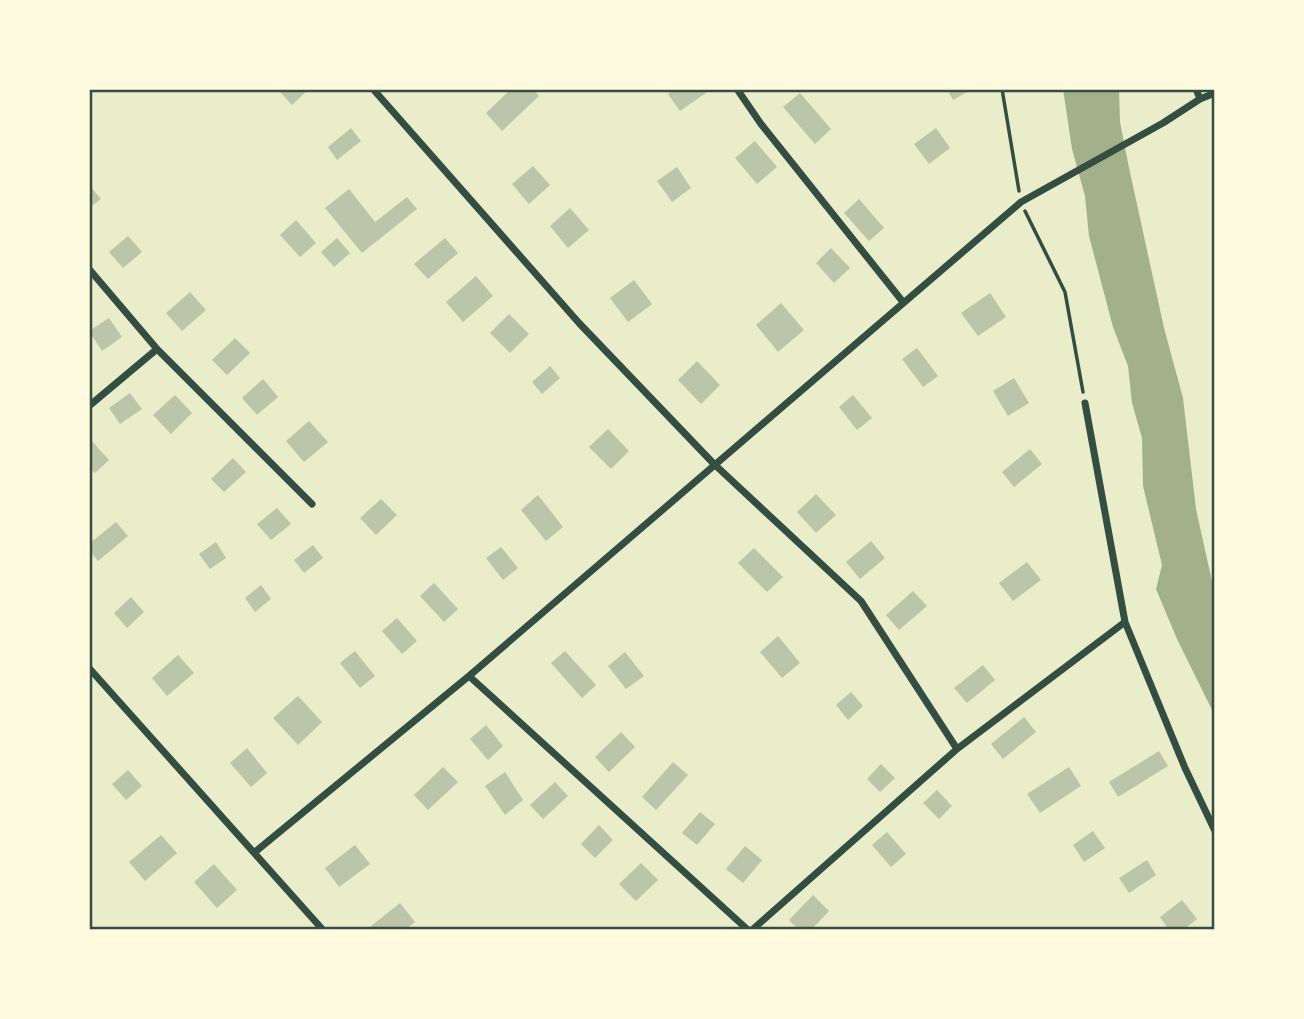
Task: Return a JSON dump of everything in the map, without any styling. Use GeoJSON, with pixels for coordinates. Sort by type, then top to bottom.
{"type":"FeatureCollection","features":[{"type":"Feature","properties":{"kind":"street"},"geometry":{"type":"LineString","coordinates":[[373,89],[579,323],[714,464],[862,601],[957,749]]}},
{"type":"Feature","properties":{"kind":"street"},"geometry":{"type":"LineString","coordinates":[[737,89],[761,124],[903,302]]}},
{"type":"Feature","properties":{"kind":"street"},"geometry":{"type":"LineString","coordinates":[[1196,89],[1200,99]]}},
{"type":"Feature","properties":{"kind":"street"},"geometry":{"type":"LineString","coordinates":[[255,852],[469,676],[1021,202],[1163,123],[1200,99],[1215,93]]}},
{"type":"Feature","properties":{"kind":"street"},"geometry":{"type":"LineString","coordinates":[[89,269],[157,349],[312,504]]}},
{"type":"Feature","properties":{"kind":"street"},"geometry":{"type":"LineString","coordinates":[[89,406],[157,349]]}},
{"type":"Feature","properties":{"kind":"street"},"geometry":{"type":"LineString","coordinates":[[1085,404],[1125,622],[1185,768],[1215,831]]}},
{"type":"Feature","properties":{"kind":"street"},"geometry":{"type":"LineString","coordinates":[[469,676],[750,930],[957,749],[1125,622]]}},
{"type":"Feature","properties":{"kind":"street"},"geometry":{"type":"LineString","coordinates":[[89,668],[323,930]]}},
{"type":"Feature","properties":{"kind":"path"},"geometry":{"type":"LineString","coordinates":[[1002,89],[1021,202],[1065,292],[1085,404]]}},
{"type":"Feature","properties":{"kind":"shaded area"},"geometry":{"type":"Polygon","coordinates":[[[1063,89],[1119,89],[1120,122],[1128,163],[1164,328],[1183,398],[1196,509],[1215,595],[1215,716],[1156,589],[1162,565],[1143,486],[1142,438],[1132,403],[1128,366],[1113,327],[1089,236],[1085,196],[1072,149],[1063,89]]]}},
{"type":"Feature","properties":{"kind":"building"},"geometry":{"type":"Polygon","coordinates":[[[283,89],[309,89],[292,105],[280,92],[283,89]]]}},
{"type":"Feature","properties":{"kind":"building"},"geometry":{"type":"Polygon","coordinates":[[[511,89],[533,89],[539,96],[502,131],[486,113],[511,89]]]}},
{"type":"Feature","properties":{"kind":"building"},"geometry":{"type":"Polygon","coordinates":[[[674,89],[704,89],[706,93],[680,111],[668,94],[674,89]]]}},
{"type":"Feature","properties":{"kind":"building"},"geometry":{"type":"Polygon","coordinates":[[[947,89],[972,89],[953,100],[947,89]]]}},
{"type":"Feature","properties":{"kind":"building"},"geometry":{"type":"Polygon","coordinates":[[[800,93],[831,129],[815,144],[783,107],[800,93]]]}},
{"type":"Feature","properties":{"kind":"building"},"geometry":{"type":"Polygon","coordinates":[[[351,128],[361,141],[337,160],[328,147],[351,128]]]}},
{"type":"Feature","properties":{"kind":"building"},"geometry":{"type":"Polygon","coordinates":[[[936,128],[950,148],[929,164],[914,144],[936,128]]]}},
{"type":"Feature","properties":{"kind":"building"},"geometry":{"type":"Polygon","coordinates":[[[755,141],[777,167],[757,184],[735,158],[755,141]]]}},
{"type":"Feature","properties":{"kind":"building"},"geometry":{"type":"Polygon","coordinates":[[[533,166],[550,185],[529,204],[512,184],[533,166]]]}},
{"type":"Feature","properties":{"kind":"building"},"geometry":{"type":"Polygon","coordinates":[[[677,167],[691,188],[672,202],[657,181],[677,167]]]}},
{"type":"Feature","properties":{"kind":"building"},"geometry":{"type":"Polygon","coordinates":[[[89,185],[101,199],[89,208],[89,185]]]}},
{"type":"Feature","properties":{"kind":"building"},"geometry":{"type":"Polygon","coordinates":[[[349,189],[375,222],[407,197],[417,209],[362,253],[325,208],[349,189]]]}},
{"type":"Feature","properties":{"kind":"building"},"geometry":{"type":"Polygon","coordinates":[[[859,199],[884,228],[869,241],[844,213],[859,199]]]}},
{"type":"Feature","properties":{"kind":"building"},"geometry":{"type":"Polygon","coordinates":[[[570,208],[589,230],[568,248],[550,226],[570,208]]]}},
{"type":"Feature","properties":{"kind":"building"},"geometry":{"type":"Polygon","coordinates":[[[296,220],[316,243],[300,257],[280,235],[296,220]]]}},
{"type":"Feature","properties":{"kind":"building"},"geometry":{"type":"Polygon","coordinates":[[[128,236],[142,252],[123,268],[109,252],[128,236]]]}},
{"type":"Feature","properties":{"kind":"building"},"geometry":{"type":"Polygon","coordinates":[[[337,238],[350,253],[334,267],[321,252],[337,238]]]}},
{"type":"Feature","properties":{"kind":"building"},"geometry":{"type":"Polygon","coordinates":[[[445,238],[458,253],[428,279],[414,264],[445,238]]]}},
{"type":"Feature","properties":{"kind":"building"},"geometry":{"type":"Polygon","coordinates":[[[831,248],[850,268],[834,283],[816,263],[831,248]]]}},
{"type":"Feature","properties":{"kind":"building"},"geometry":{"type":"Polygon","coordinates":[[[476,276],[493,296],[463,322],[446,302],[476,276]]]}},
{"type":"Feature","properties":{"kind":"building"},"geometry":{"type":"Polygon","coordinates":[[[634,280],[652,304],[628,322],[610,298],[634,280]]]}},
{"type":"Feature","properties":{"kind":"building"},"geometry":{"type":"Polygon","coordinates":[[[190,292],[206,310],[182,331],[166,313],[190,292]]]}},
{"type":"Feature","properties":{"kind":"building"},"geometry":{"type":"Polygon","coordinates":[[[990,293],[1006,317],[978,336],[961,313],[990,293]]]}},
{"type":"Feature","properties":{"kind":"building"},"geometry":{"type":"Polygon","coordinates":[[[781,303],[804,330],[778,352],[756,325],[781,303]]]}},
{"type":"Feature","properties":{"kind":"building"},"geometry":{"type":"Polygon","coordinates":[[[509,314],[529,334],[510,353],[490,333],[509,314]]]}},
{"type":"Feature","properties":{"kind":"building"},"geometry":{"type":"Polygon","coordinates":[[[109,318],[122,337],[102,351],[89,331],[109,318]]]}},
{"type":"Feature","properties":{"kind":"building"},"geometry":{"type":"Polygon","coordinates":[[[235,338],[250,353],[227,375],[212,360],[235,338]]]}},
{"type":"Feature","properties":{"kind":"building"},"geometry":{"type":"Polygon","coordinates":[[[917,348],[938,376],[923,387],[902,359],[917,348]]]}},
{"type":"Feature","properties":{"kind":"building"},"geometry":{"type":"Polygon","coordinates":[[[697,361],[720,385],[701,404],[678,380],[697,361]]]}},
{"type":"Feature","properties":{"kind":"building"},"geometry":{"type":"Polygon","coordinates":[[[550,366],[560,378],[542,394],[532,382],[550,366]]]}},
{"type":"Feature","properties":{"kind":"building"},"geometry":{"type":"Polygon","coordinates":[[[1014,378],[1029,403],[1008,416],[993,391],[1014,378]]]}},
{"type":"Feature","properties":{"kind":"building"},"geometry":{"type":"Polygon","coordinates":[[[263,379],[278,397],[257,415],[242,398],[263,379]]]}},
{"type":"Feature","properties":{"kind":"building"},"geometry":{"type":"Polygon","coordinates":[[[130,393],[142,409],[120,424],[109,408],[130,393]]]}},
{"type":"Feature","properties":{"kind":"building"},"geometry":{"type":"Polygon","coordinates":[[[175,395],[192,413],[171,434],[153,415],[175,395]]]}},
{"type":"Feature","properties":{"kind":"building"},"geometry":{"type":"Polygon","coordinates":[[[853,395],[872,418],[857,430],[839,407],[853,395]]]}},
{"type":"Feature","properties":{"kind":"building"},"geometry":{"type":"Polygon","coordinates":[[[309,421],[328,442],[304,462],[286,441],[309,421]]]}},
{"type":"Feature","properties":{"kind":"building"},"geometry":{"type":"Polygon","coordinates":[[[608,429],[629,451],[611,469],[589,447],[608,429]]]}},
{"type":"Feature","properties":{"kind":"building"},"geometry":{"type":"Polygon","coordinates":[[[89,438],[109,460],[95,473],[89,467],[89,438]]]}},
{"type":"Feature","properties":{"kind":"building"},"geometry":{"type":"Polygon","coordinates":[[[1030,449],[1042,464],[1014,487],[1002,472],[1030,449]]]}},
{"type":"Feature","properties":{"kind":"building"},"geometry":{"type":"Polygon","coordinates":[[[233,458],[246,472],[224,492],[211,479],[233,458]]]}},
{"type":"Feature","properties":{"kind":"building"},"geometry":{"type":"Polygon","coordinates":[[[816,494],[836,515],[816,533],[797,512],[816,494]]]}},
{"type":"Feature","properties":{"kind":"building"},"geometry":{"type":"Polygon","coordinates":[[[538,495],[563,527],[546,541],[521,510],[538,495]]]}},
{"type":"Feature","properties":{"kind":"building"},"geometry":{"type":"Polygon","coordinates":[[[381,499],[397,515],[376,535],[360,518],[381,499]]]}},
{"type":"Feature","properties":{"kind":"building"},"geometry":{"type":"Polygon","coordinates":[[[277,508],[291,524],[271,540],[257,524],[277,508]]]}},
{"type":"Feature","properties":{"kind":"building"},"geometry":{"type":"Polygon","coordinates":[[[116,522],[128,536],[98,561],[89,550],[89,544],[116,522]]]}},
{"type":"Feature","properties":{"kind":"building"},"geometry":{"type":"Polygon","coordinates":[[[871,541],[885,558],[860,579],[846,562],[871,541]]]}},
{"type":"Feature","properties":{"kind":"building"},"geometry":{"type":"Polygon","coordinates":[[[216,542],[226,558],[210,569],[199,554],[216,542]]]}},
{"type":"Feature","properties":{"kind":"building"},"geometry":{"type":"Polygon","coordinates":[[[313,545],[323,558],[304,573],[294,560],[313,545]]]}},
{"type":"Feature","properties":{"kind":"building"},"geometry":{"type":"Polygon","coordinates":[[[501,547],[518,568],[503,580],[486,558],[501,547]]]}},
{"type":"Feature","properties":{"kind":"building"},"geometry":{"type":"Polygon","coordinates":[[[754,548],[783,577],[767,592],[738,563],[754,548]]]}},
{"type":"Feature","properties":{"kind":"building"},"geometry":{"type":"Polygon","coordinates":[[[1027,562],[1041,580],[1013,601],[999,583],[1027,562]]]}},
{"type":"Feature","properties":{"kind":"building"},"geometry":{"type":"Polygon","coordinates":[[[434,583],[458,609],[444,622],[420,596],[434,583]]]}},
{"type":"Feature","properties":{"kind":"building"},"geometry":{"type":"Polygon","coordinates":[[[261,585],[271,599],[255,612],[245,598],[261,585]]]}},
{"type":"Feature","properties":{"kind":"building"},"geometry":{"type":"Polygon","coordinates":[[[913,591],[927,606],[899,630],[886,615],[913,591]]]}},
{"type":"Feature","properties":{"kind":"building"},"geometry":{"type":"Polygon","coordinates":[[[131,597],[144,612],[127,628],[114,613],[131,597]]]}},
{"type":"Feature","properties":{"kind":"building"},"geometry":{"type":"Polygon","coordinates":[[[397,618],[417,641],[402,654],[382,631],[397,618]]]}},
{"type":"Feature","properties":{"kind":"building"},"geometry":{"type":"Polygon","coordinates":[[[778,636],[800,663],[782,678],[760,652],[778,636]]]}},
{"type":"Feature","properties":{"kind":"building"},"geometry":{"type":"Polygon","coordinates":[[[355,651],[375,676],[360,688],[340,663],[355,651]]]}},
{"type":"Feature","properties":{"kind":"building"},"geometry":{"type":"Polygon","coordinates":[[[565,651],[596,685],[582,698],[551,663],[565,651]]]}},
{"type":"Feature","properties":{"kind":"building"},"geometry":{"type":"Polygon","coordinates":[[[625,652],[644,676],[626,689],[608,666],[625,652]]]}},
{"type":"Feature","properties":{"kind":"building"},"geometry":{"type":"Polygon","coordinates":[[[178,655],[194,673],[167,696],[152,678],[178,655]]]}},
{"type":"Feature","properties":{"kind":"building"},"geometry":{"type":"Polygon","coordinates":[[[983,665],[995,680],[967,703],[954,688],[983,665]]]}},
{"type":"Feature","properties":{"kind":"building"},"geometry":{"type":"Polygon","coordinates":[[[851,692],[863,706],[848,720],[836,705],[851,692]]]}},
{"type":"Feature","properties":{"kind":"building"},"geometry":{"type":"Polygon","coordinates":[[[298,696],[322,722],[298,745],[273,718],[298,696]]]}},
{"type":"Feature","properties":{"kind":"building"},"geometry":{"type":"Polygon","coordinates":[[[1024,717],[1036,732],[1003,759],[991,744],[1024,717]]]}},
{"type":"Feature","properties":{"kind":"building"},"geometry":{"type":"Polygon","coordinates":[[[486,725],[503,746],[488,760],[470,739],[486,725]]]}},
{"type":"Feature","properties":{"kind":"building"},"geometry":{"type":"Polygon","coordinates":[[[621,732],[635,747],[609,772],[595,757],[621,732]]]}},
{"type":"Feature","properties":{"kind":"building"},"geometry":{"type":"Polygon","coordinates":[[[247,748],[267,773],[251,787],[230,763],[247,748]]]}},
{"type":"Feature","properties":{"kind":"building"},"geometry":{"type":"Polygon","coordinates":[[[1159,751],[1168,766],[1118,797],[1109,782],[1159,751]]]}},
{"type":"Feature","properties":{"kind":"building"},"geometry":{"type":"Polygon","coordinates":[[[673,762],[688,775],[656,810],[642,797],[673,762]]]}},
{"type":"Feature","properties":{"kind":"building"},"geometry":{"type":"Polygon","coordinates":[[[881,764],[895,778],[880,792],[867,779],[881,764]]]}},
{"type":"Feature","properties":{"kind":"building"},"geometry":{"type":"Polygon","coordinates":[[[443,767],[458,782],[428,810],[414,795],[443,767]]]}},
{"type":"Feature","properties":{"kind":"building"},"geometry":{"type":"Polygon","coordinates":[[[1069,767],[1081,786],[1040,813],[1027,794],[1069,767]]]}},
{"type":"Feature","properties":{"kind":"building"},"geometry":{"type":"Polygon","coordinates":[[[128,770],[142,786],[126,800],[112,784],[128,770]]]}},
{"type":"Feature","properties":{"kind":"building"},"geometry":{"type":"Polygon","coordinates":[[[505,772],[523,800],[505,815],[485,786],[505,772]]]}},
{"type":"Feature","properties":{"kind":"building"},"geometry":{"type":"Polygon","coordinates":[[[555,782],[568,796],[543,819],[530,805],[555,782]]]}},
{"type":"Feature","properties":{"kind":"building"},"geometry":{"type":"Polygon","coordinates":[[[937,790],[952,806],[939,819],[923,803],[937,790]]]}},
{"type":"Feature","properties":{"kind":"building"},"geometry":{"type":"Polygon","coordinates":[[[700,812],[715,824],[697,845],[682,833],[700,812]]]}},
{"type":"Feature","properties":{"kind":"building"},"geometry":{"type":"Polygon","coordinates":[[[599,825],[613,840],[595,858],[581,844],[599,825]]]}},
{"type":"Feature","properties":{"kind":"building"},"geometry":{"type":"Polygon","coordinates":[[[1093,831],[1105,848],[1084,862],[1073,845],[1093,831]]]}},
{"type":"Feature","properties":{"kind":"building"},"geometry":{"type":"Polygon","coordinates":[[[887,832],[906,854],[891,867],[872,845],[887,832]]]}},
{"type":"Feature","properties":{"kind":"building"},"geometry":{"type":"Polygon","coordinates":[[[161,835],[177,853],[145,881],[129,862],[161,835]]]}},
{"type":"Feature","properties":{"kind":"building"},"geometry":{"type":"Polygon","coordinates":[[[355,845],[370,864],[339,887],[325,868],[355,845]]]}},
{"type":"Feature","properties":{"kind":"building"},"geometry":{"type":"Polygon","coordinates":[[[745,846],[762,860],[743,883],[726,869],[745,846]]]}},
{"type":"Feature","properties":{"kind":"building"},"geometry":{"type":"Polygon","coordinates":[[[1147,860],[1156,875],[1129,893],[1119,878],[1147,860]]]}},
{"type":"Feature","properties":{"kind":"building"},"geometry":{"type":"Polygon","coordinates":[[[641,863],[658,880],[636,901],[619,884],[641,863]]]}},
{"type":"Feature","properties":{"kind":"building"},"geometry":{"type":"Polygon","coordinates":[[[214,864],[237,890],[217,908],[194,882],[214,864]]]}},
{"type":"Feature","properties":{"kind":"building"},"geometry":{"type":"Polygon","coordinates":[[[813,895],[829,911],[811,930],[799,930],[789,920],[813,895]]]}},
{"type":"Feature","properties":{"kind":"building"},"geometry":{"type":"Polygon","coordinates":[[[1182,900],[1197,919],[1183,930],[1169,930],[1160,917],[1182,900]]]}},
{"type":"Feature","properties":{"kind":"building"},"geometry":{"type":"Polygon","coordinates":[[[400,903],[415,922],[405,930],[372,930],[370,927],[400,903]]]}}]}
